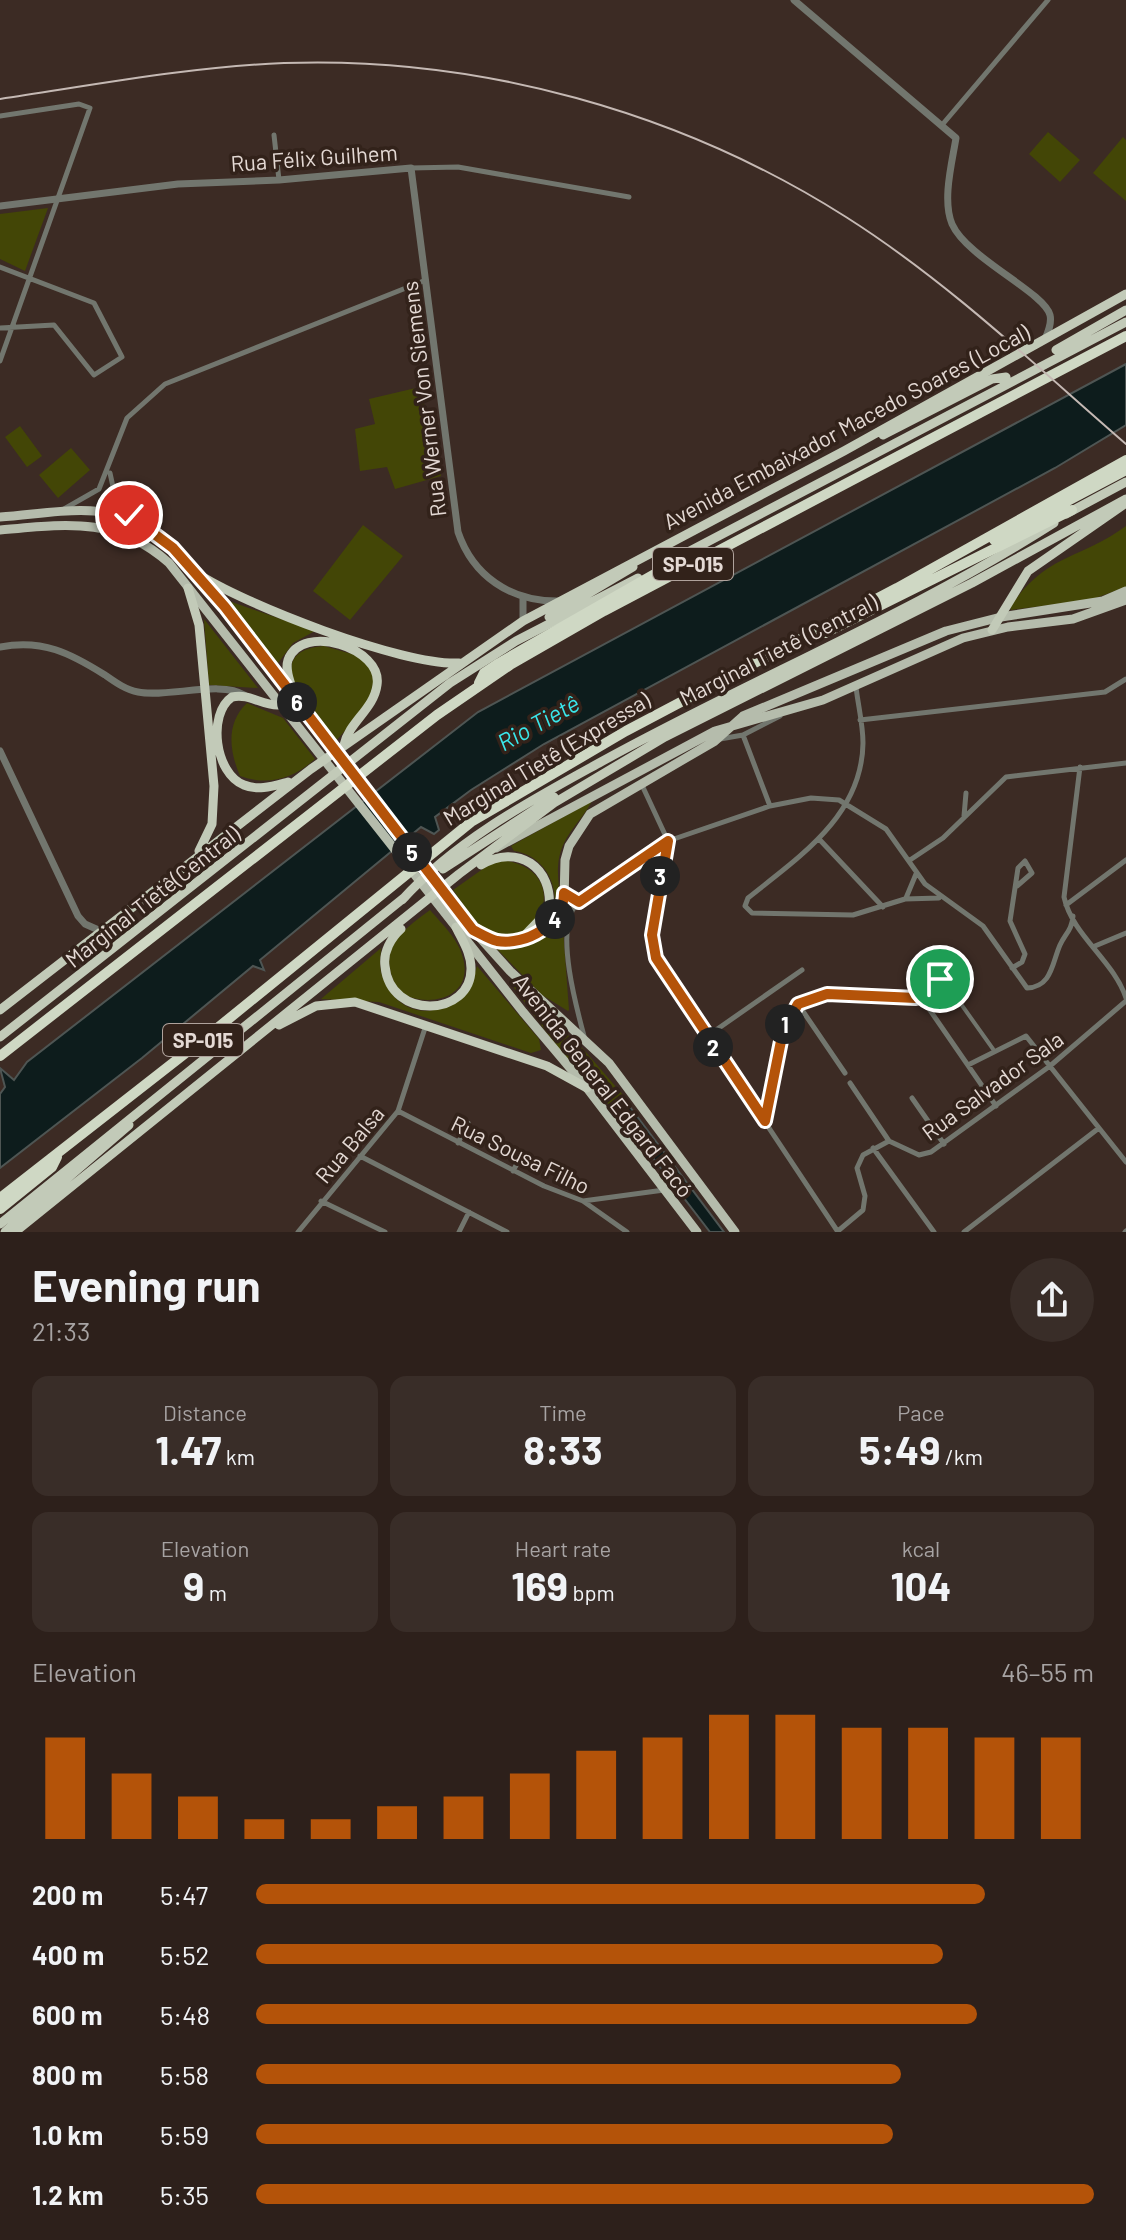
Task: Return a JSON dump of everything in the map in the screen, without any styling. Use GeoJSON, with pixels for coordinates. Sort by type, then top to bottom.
{"type":"FeatureCollection","features":[{"type":"Feature","properties":{"kind":"highway","name":"Avenida Embaixador Macedo Soares (Local)"},"geometry":{"type":"LineString","coordinates":[[0,1010],[295,781],[523,621],[844,451],[1126,294]]}},
{"type":"Feature","properties":{"kind":"highway"},"geometry":{"type":"LineString","coordinates":[[503,648],[820,483],[1050,356],[1126,310]]}},
{"type":"Feature","properties":{"kind":"highway"},"geometry":{"type":"LineString","coordinates":[[820,483],[826,476],[1006,377],[1126,322]]}},
{"type":"Feature","properties":{"kind":"highway","name":"SP-015"},"geometry":{"type":"LineString","coordinates":[[0,1056],[476,687],[604,611],[1126,336]]}},
{"type":"Feature","properties":{"kind":"highway"},"geometry":{"type":"LineString","coordinates":[[844,451],[865,444],[992,379],[1006,377]]}},
{"type":"Feature","properties":{"kind":"highway","name":"Marginal Tietê (Expressa)"},"geometry":{"type":"LineString","coordinates":[[0,1198],[471,822],[626,731],[1126,460]]}},
{"type":"Feature","properties":{"kind":"highway","name":"SP-015"},"geometry":{"type":"LineString","coordinates":[[944,561],[985,545],[1126,470]]}},
{"type":"Feature","properties":{"kind":"highway","name":"Marginal Tietê (Central)"},"geometry":{"type":"LineString","coordinates":[[402,900],[414,886],[473,838],[531,801],[635,743],[934,592],[1035,536],[1072,510],[1126,482]]}},
{"type":"Feature","properties":{"kind":"highway"},"geometry":{"type":"LineString","coordinates":[[992,630],[1028,571],[1126,501]]}},
{"type":"Feature","properties":{"kind":"highway"},"geometry":{"type":"LineString","coordinates":[[15,1232],[459,874],[554,803],[595,777],[1126,501]]}},
{"type":"Feature","properties":{"kind":"highway"},"geometry":{"type":"LineString","coordinates":[[796,641],[842,626],[1072,510]]}},
{"type":"Feature","properties":{"kind":"highway"},"geometry":{"type":"LineString","coordinates":[[503,648],[658,548]]}},
{"type":"Feature","properties":{"kind":"highway"},"geometry":{"type":"LineString","coordinates":[[476,687],[484,673],[499,663],[665,568],[675,559]]}},
{"type":"Feature","properties":{"kind":"highway"},"geometry":{"type":"LineString","coordinates":[[195,572],[221,589],[296,619],[419,661],[459,663]]}},
{"type":"Feature","properties":{"kind":"highway"},"geometry":{"type":"LineString","coordinates":[[188,588],[199,625],[214,811],[209,834],[197,855]]}},
{"type":"Feature","properties":{"kind":"highway"},"geometry":{"type":"LineString","coordinates":[[293,696],[287,665],[294,650],[301,645],[323,642],[360,654],[376,673],[377,687],[344,745]]}},
{"type":"Feature","properties":{"kind":"highway","name":"Marginal Tietê(Central)"},"geometry":{"type":"LineString","coordinates":[[0,1037],[144,927],[353,756],[450,683],[503,648]]}},
{"type":"Feature","properties":{"kind":"highway"},"geometry":{"type":"LineString","coordinates":[[279,705],[268,705],[244,695],[226,701],[219,713],[224,767],[232,778],[248,787],[262,788],[295,781]]}},
{"type":"Feature","properties":{"kind":"highway"},"geometry":{"type":"LineString","coordinates":[[0,1224],[402,900],[520,817],[579,781],[595,777]]}},
{"type":"Feature","properties":{"kind":"highway"},"geometry":{"type":"LineString","coordinates":[[459,874],[506,855],[517,855],[535,865],[547,882],[549,910],[523,937]]}},
{"type":"Feature","properties":{"kind":"highway"},"geometry":{"type":"LineString","coordinates":[[409,916],[406,924],[394,935],[384,958],[385,971],[396,994],[415,1005],[446,1003],[458,996],[467,984],[471,966],[454,925]]}},
{"type":"Feature","properties":{"kind":"highway"},"geometry":{"type":"LineString","coordinates":[[265,1031],[316,1006],[355,1002],[547,1066],[587,1088]]}},
{"type":"Feature","properties":{"kind":"highway"},"geometry":{"type":"LineString","coordinates":[[5,1232],[166,1090]]}},
{"type":"Feature","properties":{"kind":"highway"},"geometry":{"type":"LineString","coordinates":[[0,1209],[52,1167],[60,1152]]}},
{"type":"Feature","properties":{"kind":"main road"},"geometry":{"type":"LineString","coordinates":[[0,517],[97,511],[136,522]]}},
{"type":"Feature","properties":{"kind":"main road","name":"Avenida General Edgard Facó"},"geometry":{"type":"LineString","coordinates":[[136,522],[163,540],[195,572],[473,930],[510,971],[584,1037],[624,1082],[735,1232]]}},
{"type":"Feature","properties":{"kind":"main road","name":"Avenida General Edgard Facó"},"geometry":{"type":"LineString","coordinates":[[0,530],[96,526],[116,530],[159,554],[587,1088],[697,1232]]}},
{"type":"Feature","properties":{"kind":"main road"},"geometry":{"type":"LineString","coordinates":[[473,930],[494,940],[523,937],[554,920],[563,907],[565,860],[578,828],[599,807],[645,776],[770,703],[921,640],[1001,617],[1125,598]]}},
{"type":"Feature","properties":{"kind":"main road"},"geometry":{"type":"LineString","coordinates":[[496,848],[715,741],[735,724],[788,712],[856,687],[950,644],[992,630],[1073,619],[1125,598]]}},
{"type":"Feature","properties":{"kind":"main road"},"geometry":{"type":"LineString","coordinates":[[856,687],[859,667]]}},
{"type":"Feature","properties":{"kind":"main road"},"geometry":{"type":"LineString","coordinates":[[564,893],[579,902]]}},
{"type":"Feature","properties":{"kind":"street"},"geometry":{"type":"LineString","coordinates":[[794,0],[956,138],[948,208],[953,227],[994,268],[1033,294],[1047,309],[1051,320],[1044,341]]}},
{"type":"Feature","properties":{"kind":"street"},"geometry":{"type":"LineString","coordinates":[[942,125],[1048,0]]}},
{"type":"Feature","properties":{"kind":"street"},"geometry":{"type":"LineString","coordinates":[[0,116],[87,105],[90,111],[0,361]]}},
{"type":"Feature","properties":{"kind":"street"},"geometry":{"type":"LineString","coordinates":[[274,135],[279,180]]}},
{"type":"Feature","properties":{"kind":"street","name":"Rua Félix Guilhem"},"geometry":{"type":"LineString","coordinates":[[0,206],[59,196],[178,184],[458,167],[629,197]]}},
{"type":"Feature","properties":{"kind":"street","name":"Rua Werner Von Siemens"},"geometry":{"type":"LineString","coordinates":[[411,168],[458,532],[482,574],[523,597]]}},
{"type":"Feature","properties":{"kind":"street"},"geometry":{"type":"LineString","coordinates":[[0,267],[94,303],[122,357],[94,375],[54,325],[0,328]]}},
{"type":"Feature","properties":{"kind":"street"},"geometry":{"type":"LineString","coordinates":[[53,514],[92,496],[110,468],[127,418],[165,384],[427,280]]}},
{"type":"Feature","properties":{"kind":"street"},"geometry":{"type":"LineString","coordinates":[[110,468],[115,496],[136,522]]}},
{"type":"Feature","properties":{"kind":"street"},"geometry":{"type":"LineString","coordinates":[[523,621],[523,597],[557,601]]}},
{"type":"Feature","properties":{"kind":"street"},"geometry":{"type":"LineString","coordinates":[[0,647],[39,644],[62,649],[133,691],[154,694],[239,691],[244,695]]}},
{"type":"Feature","properties":{"kind":"street"},"geometry":{"type":"LineString","coordinates":[[860,720],[1098,693],[1125,680]]}},
{"type":"Feature","properties":{"kind":"street"},"geometry":{"type":"LineString","coordinates":[[856,687],[861,759],[847,802],[836,821],[819,839],[748,898],[745,906],[752,913],[853,915],[905,899],[941,898]]}},
{"type":"Feature","properties":{"kind":"street"},"geometry":{"type":"LineString","coordinates":[[715,741],[743,735],[788,712]]}},
{"type":"Feature","properties":{"kind":"street"},"geometry":{"type":"LineString","coordinates":[[743,735],[770,806]]}},
{"type":"Feature","properties":{"kind":"street"},"geometry":{"type":"LineString","coordinates":[[0,751],[78,916],[85,924],[103,932]]}},
{"type":"Feature","properties":{"kind":"street"},"geometry":{"type":"LineString","coordinates":[[910,860],[943,838],[1006,777],[1126,763]]}},
{"type":"Feature","properties":{"kind":"street"},"geometry":{"type":"LineString","coordinates":[[1080,767],[1066,905],[1123,981],[1126,999]]}},
{"type":"Feature","properties":{"kind":"street"},"geometry":{"type":"LineString","coordinates":[[645,776],[668,841],[656,899],[653,946],[662,971],[838,1232],[863,1210],[865,1196],[857,1168],[863,1155],[873,1148],[934,1232]]}},
{"type":"Feature","properties":{"kind":"street"},"geometry":{"type":"LineString","coordinates":[[964,817],[966,793]]}},
{"type":"Feature","properties":{"kind":"street"},"geometry":{"type":"LineString","coordinates":[[584,1037],[573,993],[567,920],[579,902],[668,841],[770,806],[811,798],[847,802],[877,820],[910,860],[917,874],[941,898],[983,926],[1024,987],[1036,987],[1049,977],[1073,916]]}},
{"type":"Feature","properties":{"kind":"street"},"geometry":{"type":"LineString","coordinates":[[819,839],[883,907]]}},
{"type":"Feature","properties":{"kind":"street"},"geometry":{"type":"LineString","coordinates":[[1066,905],[1126,860]]}},
{"type":"Feature","properties":{"kind":"street"},"geometry":{"type":"LineString","coordinates":[[1012,968],[1022,962],[1025,954],[1010,921],[1018,868],[1025,861],[1032,873],[1017,886]]}},
{"type":"Feature","properties":{"kind":"street"},"geometry":{"type":"LineString","coordinates":[[905,899],[917,874]]}},
{"type":"Feature","properties":{"kind":"street"},"geometry":{"type":"LineString","coordinates":[[1068,933],[1087,935]]}},
{"type":"Feature","properties":{"kind":"street"},"geometry":{"type":"LineString","coordinates":[[1095,946],[1126,933]]}},
{"type":"Feature","properties":{"kind":"street"},"geometry":{"type":"LineString","coordinates":[[706,1037],[802,970]]}},
{"type":"Feature","properties":{"kind":"street"},"geometry":{"type":"LineString","coordinates":[[916,998],[919,974],[940,979],[993,1049]]}},
{"type":"Feature","properties":{"kind":"street"},"geometry":{"type":"LineString","coordinates":[[765,1121],[783,1031],[798,1004],[827,994],[916,998],[932,1010],[996,1106]]}},
{"type":"Feature","properties":{"kind":"street","name":"Rua Salvador Sala"},"geometry":{"type":"LineString","coordinates":[[873,1148],[889,1141],[919,1155],[944,1144],[1050,1066],[1126,999]]}},
{"type":"Feature","properties":{"kind":"street"},"geometry":{"type":"LineString","coordinates":[[798,1004],[845,1073]]}},
{"type":"Feature","properties":{"kind":"street","name":"Rua Balsa"},"geometry":{"type":"LineString","coordinates":[[298,1232],[398,1111],[426,1024]]}},
{"type":"Feature","properties":{"kind":"street"},"geometry":{"type":"LineString","coordinates":[[968,1065],[1022,1036],[1029,1038],[1126,1162]]}},
{"type":"Feature","properties":{"kind":"street"},"geometry":{"type":"LineString","coordinates":[[850,1083],[889,1141]]}},
{"type":"Feature","properties":{"kind":"street"},"geometry":{"type":"LineString","coordinates":[[912,1098],[944,1144]]}},
{"type":"Feature","properties":{"kind":"street","name":"Rua Sousa Filho"},"geometry":{"type":"LineString","coordinates":[[398,1111],[513,1171],[583,1201],[627,1232]]}},
{"type":"Feature","properties":{"kind":"street"},"geometry":{"type":"LineString","coordinates":[[458,1143],[468,1123]]}},
{"type":"Feature","properties":{"kind":"street"},"geometry":{"type":"LineString","coordinates":[[964,1232],[1099,1128]]}},
{"type":"Feature","properties":{"kind":"street"},"geometry":{"type":"LineString","coordinates":[[360,1156],[507,1232]]}},
{"type":"Feature","properties":{"kind":"street"},"geometry":{"type":"LineString","coordinates":[[513,1171],[521,1156]]}},
{"type":"Feature","properties":{"kind":"street"},"geometry":{"type":"LineString","coordinates":[[583,1201],[665,1190]]}},
{"type":"Feature","properties":{"kind":"street"},"geometry":{"type":"LineString","coordinates":[[321,1201],[385,1232]]}},
{"type":"Feature","properties":{"kind":"street"},"geometry":{"type":"LineString","coordinates":[[459,1232],[469,1212]]}},
{"type":"Feature","properties":{"kind":"shaded area"},"geometry":{"type":"Polygon","coordinates":[[[1048,132],[1080,160],[1060,182],[1029,154],[1048,132]]]}},
{"type":"Feature","properties":{"kind":"shaded area"},"geometry":{"type":"Polygon","coordinates":[[[1123,137],[1126,140],[1126,201],[1093,173],[1123,137]]]}},
{"type":"Feature","properties":{"kind":"shaded area"},"geometry":{"type":"Polygon","coordinates":[[[48,208],[25,271],[0,259],[0,214],[48,208]]]}},
{"type":"Feature","properties":{"kind":"shaded area"},"geometry":{"type":"Polygon","coordinates":[[[420,387],[441,476],[395,489],[387,467],[360,471],[355,429],[375,424],[369,399],[420,387]]]}},
{"type":"Feature","properties":{"kind":"shaded area"},"geometry":{"type":"Polygon","coordinates":[[[20,426],[42,456],[27,467],[5,437],[20,426]]]}},
{"type":"Feature","properties":{"kind":"shaded area"},"geometry":{"type":"Polygon","coordinates":[[[71,448],[90,470],[58,498],[39,475],[71,448]]]}},
{"type":"Feature","properties":{"kind":"shaded area"},"geometry":{"type":"Polygon","coordinates":[[[363,525],[403,556],[350,620],[313,591],[363,525]]]}},
{"type":"Feature","properties":{"kind":"shaded area"},"geometry":{"type":"Polygon","coordinates":[[[1126,526],[1126,587],[1090,600],[1011,610],[1010,607],[1037,576],[1126,526]]]}},
{"type":"Feature","properties":{"kind":"shaded area"},"geometry":{"type":"Polygon","coordinates":[[[229,601],[315,631],[293,643],[276,666],[229,601]]]}},
{"type":"Feature","properties":{"kind":"shaded area"},"geometry":{"type":"Polygon","coordinates":[[[204,619],[258,688],[209,685],[204,619]]]}},
{"type":"Feature","properties":{"kind":"shaded area"},"geometry":{"type":"Polygon","coordinates":[[[324,646],[362,657],[375,676],[368,705],[334,743],[304,701],[292,672],[294,660],[304,651],[324,646]]]}},
{"type":"Feature","properties":{"kind":"shaded area"},"geometry":{"type":"Polygon","coordinates":[[[247,703],[283,718],[315,759],[298,772],[280,779],[260,780],[240,776],[232,737],[236,719],[247,703]]]}},
{"type":"Feature","properties":{"kind":"shaded area"},"geometry":{"type":"Polygon","coordinates":[[[592,801],[562,847],[558,867],[558,900],[554,911],[554,890],[547,872],[533,858],[514,851],[511,846],[592,801]]]}},
{"type":"Feature","properties":{"kind":"shaded area"},"geometry":{"type":"Polygon","coordinates":[[[503,860],[525,867],[538,879],[544,893],[536,921],[525,932],[510,937],[488,933],[471,916],[453,890],[487,866],[503,860]]]}},
{"type":"Feature","properties":{"kind":"shaded area"},"geometry":{"type":"Polygon","coordinates":[[[430,910],[458,945],[465,972],[462,983],[446,997],[422,1000],[399,992],[392,978],[390,954],[408,927],[430,910]]]}},
{"type":"Feature","properties":{"kind":"shaded area"},"geometry":{"type":"Polygon","coordinates":[[[562,916],[568,1011],[542,995],[495,947],[519,945],[562,916]]]}},
{"type":"Feature","properties":{"kind":"shaded area"},"geometry":{"type":"Polygon","coordinates":[[[381,948],[381,972],[390,991],[401,1003],[415,1010],[430,1011],[458,997],[469,984],[477,966],[539,1039],[541,1050],[531,1053],[379,1002],[321,999],[381,948]]]}},
{"type":"Feature","properties":{"kind":"shaded area"},"geometry":{"type":"Polygon","coordinates":[[[509,981],[584,1050],[623,1095],[609,1105],[559,1049],[509,981]]]}},
{"type":"Feature","properties":{"kind":"water","name":"Rio Tietê"},"geometry":{"type":"Polygon","coordinates":[[[1126,364],[1126,425],[1055,468],[544,744],[471,790],[435,817],[439,830],[434,834],[421,827],[260,960],[264,970],[253,966],[142,1058],[0,1168],[0,1094],[5,1087],[0,1068],[14,1080],[27,1062],[478,712],[1126,364]]]}},
{"type":"Feature","properties":{"kind":"water"},"geometry":{"type":"Polygon","coordinates":[[[624,1099],[724,1232],[710,1232],[614,1107],[624,1099]]]}},
{"type":"Feature","properties":{"kind":"railway"},"geometry":{"type":"LineString","coordinates":[[0,99],[177,72],[284,63],[357,63],[431,69],[504,81],[576,98],[647,120],[716,148],[782,180],[846,217],[955,296],[1126,444]]}},
{"type":"Feature","properties":{"kind":"route"},"geometry":{"type":"LineString","coordinates":[[129,515],[173,548],[225,607],[473,930],[502,941],[534,934],[561,912],[564,893],[579,902],[668,841],[661,866],[652,935],[656,958],[765,1121],[783,1031],[798,1004],[827,994],[916,998],[919,974],[940,979]]}}]}
